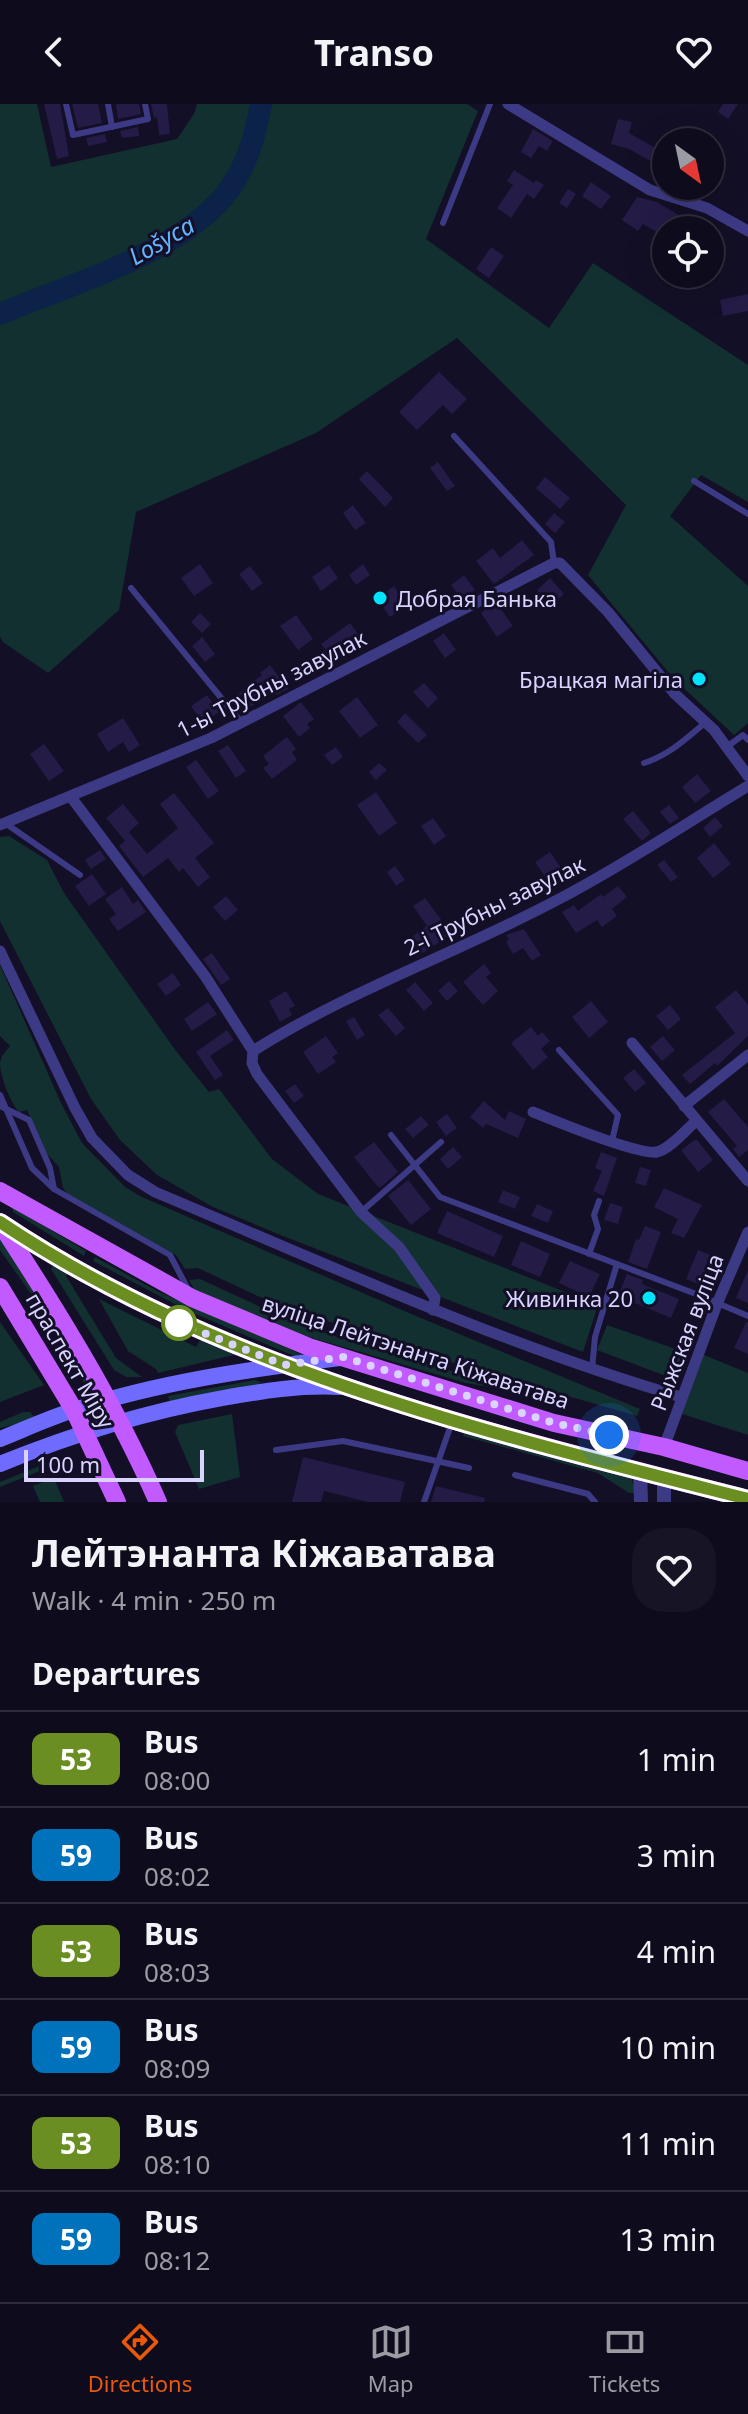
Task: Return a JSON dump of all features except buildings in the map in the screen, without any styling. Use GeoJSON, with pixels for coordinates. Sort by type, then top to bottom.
{"type":"FeatureCollection","features":[{"type":"Feature","properties":{"kind":"main road","name":"вуліца Лейтэнанта Кіжаватава"},"geometry":{"type":"LineString","coordinates":[[0,1191],[192,1298],[250,1324],[343,1357],[554,1423],[664,1447],[748,1471]]}},
{"type":"Feature","properties":{"kind":"main road"},"geometry":{"type":"LineString","coordinates":[[0,1223],[179,1323],[284,1365],[454,1419],[748,1499]]}},
{"type":"Feature","properties":{"kind":"main road","name":"праспект Міру"},"geometry":{"type":"LineString","coordinates":[[0,1223],[74,1338],[109,1400],[158,1502]]}},
{"type":"Feature","properties":{"kind":"main road","name":"праспект Міру"},"geometry":{"type":"LineString","coordinates":[[0,1287],[74,1410],[117,1502]]}},
{"type":"Feature","properties":{"kind":"main road"},"geometry":{"type":"LineString","coordinates":[[0,1439],[109,1400],[284,1365],[343,1357]]}},
{"type":"Feature","properties":{"kind":"main road"},"geometry":{"type":"LineString","coordinates":[[384,1397],[377,1378],[387,1371]]}},
{"type":"Feature","properties":{"kind":"main road"},"geometry":{"type":"LineString","coordinates":[[0,1464],[119,1421],[259,1391],[318,1386],[353,1387]]}},
{"type":"Feature","properties":{"kind":"main road"},"geometry":{"type":"LineString","coordinates":[[640,1470],[664,1447]]}},
{"type":"Feature","properties":{"kind":"main road"},"geometry":{"type":"LineString","coordinates":[[664,1447],[664,1476]]}},
{"type":"Feature","properties":{"kind":"main road"},"geometry":{"type":"LineString","coordinates":[[700,1502],[725,1493]]}},
{"type":"Feature","properties":{"kind":"street"},"geometry":{"type":"LineString","coordinates":[[508,104],[650,190],[707,208],[748,231]]}},
{"type":"Feature","properties":{"kind":"street"},"geometry":{"type":"LineString","coordinates":[[554,563],[560,563],[582,585],[675,694],[728,746],[748,776]]}},
{"type":"Feature","properties":{"kind":"street","name":"1-ы Трубны завулак"},"geometry":{"type":"LineString","coordinates":[[2,824],[211,738],[554,563]]}},
{"type":"Feature","properties":{"kind":"street","name":"2-і Трубны завулак"},"geometry":{"type":"LineString","coordinates":[[253,1051],[283,1032],[367,990],[560,899],[748,786]]}},
{"type":"Feature","properties":{"kind":"street"},"geometry":{"type":"LineString","coordinates":[[71,797],[205,976],[253,1051],[252,1063],[257,1074],[361,1212],[399,1247],[435,1298],[433,1310]]}},
{"type":"Feature","properties":{"kind":"street"},"geometry":{"type":"LineString","coordinates":[[0,951],[92,1138],[128,1175],[155,1192],[433,1310],[592,1371],[681,1397]]}},
{"type":"Feature","properties":{"kind":"street"},"geometry":{"type":"LineString","coordinates":[[632,1043],[748,1181]]}},
{"type":"Feature","properties":{"kind":"street"},"geometry":{"type":"LineString","coordinates":[[684,1106],[748,1055]]}},
{"type":"Feature","properties":{"kind":"street"},"geometry":{"type":"LineString","coordinates":[[533,1112],[584,1133],[649,1152],[661,1152],[696,1121]]}},
{"type":"Feature","properties":{"kind":"street","name":"Рыжская вуліца"},"geometry":{"type":"LineString","coordinates":[[664,1447],[717,1304],[748,1232]]}},
{"type":"Feature","properties":{"kind":"street"},"geometry":{"type":"LineString","coordinates":[[640,1470],[641,1502]]}},
{"type":"Feature","properties":{"kind":"street"},"geometry":{"type":"LineString","coordinates":[[664,1476],[664,1502]]}},
{"type":"Feature","properties":{"kind":"lane"},"geometry":{"type":"LineString","coordinates":[[66,104],[73,135],[148,119],[145,104]]}},
{"type":"Feature","properties":{"kind":"lane"},"geometry":{"type":"LineString","coordinates":[[108,104],[112,127]]}},
{"type":"Feature","properties":{"kind":"lane"},"geometry":{"type":"LineString","coordinates":[[443,223],[490,104]]}},
{"type":"Feature","properties":{"kind":"lane"},"geometry":{"type":"LineString","coordinates":[[454,436],[551,542],[554,563]]}},
{"type":"Feature","properties":{"kind":"lane"},"geometry":{"type":"LineString","coordinates":[[694,481],[748,514]]}},
{"type":"Feature","properties":{"kind":"lane"},"geometry":{"type":"LineString","coordinates":[[131,588],[241,722]]}},
{"type":"Feature","properties":{"kind":"lane"},"geometry":{"type":"LineString","coordinates":[[644,763],[673,750],[706,722]]}},
{"type":"Feature","properties":{"kind":"lane"},"geometry":{"type":"LineString","coordinates":[[728,746],[743,735],[748,740]]}},
{"type":"Feature","properties":{"kind":"lane"},"geometry":{"type":"LineString","coordinates":[[2,824],[80,875]]}},
{"type":"Feature","properties":{"kind":"lane"},"geometry":{"type":"LineString","coordinates":[[559,1050],[618,1115],[612,1141]]}},
{"type":"Feature","properties":{"kind":"lane"},"geometry":{"type":"LineString","coordinates":[[0,1095],[32,1168],[54,1189],[170,1255],[192,1298]]}},
{"type":"Feature","properties":{"kind":"lane"},"geometry":{"type":"LineString","coordinates":[[4,1108],[29,1120],[50,1168],[54,1189]]}},
{"type":"Feature","properties":{"kind":"lane"},"geometry":{"type":"LineString","coordinates":[[391,1135],[440,1197],[748,1316]]}},
{"type":"Feature","properties":{"kind":"lane"},"geometry":{"type":"LineString","coordinates":[[361,1212],[441,1142]]}},
{"type":"Feature","properties":{"kind":"lane"},"geometry":{"type":"LineString","coordinates":[[589,1254],[598,1229],[594,1215],[599,1201]]}},
{"type":"Feature","properties":{"kind":"lane"},"geometry":{"type":"LineString","coordinates":[[592,1371],[595,1337],[617,1264]]}},
{"type":"Feature","properties":{"kind":"lane"},"geometry":{"type":"LineString","coordinates":[[424,1502],[454,1419]]}},
{"type":"Feature","properties":{"kind":"lane"},"geometry":{"type":"LineString","coordinates":[[276,1450],[343,1441],[469,1468]]}},
{"type":"Feature","properties":{"kind":"lane"},"geometry":{"type":"LineString","coordinates":[[515,1475],[588,1494],[595,1502]]}},
{"type":"Feature","properties":{"kind":"green space"},"geometry":{"type":"Polygon","coordinates":[[[0,104],[37,104],[51,167],[177,139],[197,104],[467,104],[478,111],[426,239],[549,328],[593,263],[748,365],[748,502],[701,475],[670,516],[748,586],[748,723],[734,735],[674,679],[588,575],[626,505],[457,338],[316,433],[136,512],[119,610],[48,673],[3,642],[0,637],[0,104]]]}},
{"type":"Feature","properties":{"kind":"green space"},"geometry":{"type":"Polygon","coordinates":[[[9,836],[47,860],[64,893],[176,1051],[209,1092],[219,1089],[272,1159],[318,1194],[598,1305],[583,1352],[213,1207],[157,1175],[120,1140],[91,1099],[0,921],[0,837],[9,836]]]}},
{"type":"Feature","properties":{"kind":"green space"},"geometry":{"type":"Polygon","coordinates":[[[0,965],[82,1143],[125,1187],[409,1313],[640,1409],[637,1416],[419,1353],[264,1299],[198,1268],[185,1269],[176,1255],[68,1195],[63,1188],[59,1167],[47,1154],[27,1110],[19,1112],[4,1082],[0,1063],[10,1046],[0,1036],[0,965]]]}},
{"type":"Feature","properties":{"kind":"green space"},"geometry":{"type":"Polygon","coordinates":[[[12,1207],[86,1251],[84,1256],[13,1212],[12,1207]]]}},
{"type":"Feature","properties":{"kind":"green space"},"geometry":{"type":"Polygon","coordinates":[[[0,1237],[93,1388],[86,1387],[36,1301],[0,1250],[0,1237]]]}},
{"type":"Feature","properties":{"kind":"green space"},"geometry":{"type":"Polygon","coordinates":[[[95,1257],[159,1292],[303,1355],[299,1358],[186,1310],[93,1261],[95,1257]]]}},
{"type":"Feature","properties":{"kind":"green space"},"geometry":{"type":"Polygon","coordinates":[[[54,1263],[68,1271],[66,1276],[116,1358],[142,1377],[126,1377],[114,1370],[51,1269],[54,1263]]]}},
{"type":"Feature","properties":{"kind":"green space"},"geometry":{"type":"Polygon","coordinates":[[[200,1279],[289,1320],[502,1386],[501,1389],[466,1383],[275,1327],[195,1291],[189,1280],[200,1279]]]}},
{"type":"Feature","properties":{"kind":"green space"},"geometry":{"type":"Polygon","coordinates":[[[99,1299],[196,1347],[201,1339],[238,1354],[158,1373],[128,1351],[99,1299]]]}},
{"type":"Feature","properties":{"kind":"green space"},"geometry":{"type":"Polygon","coordinates":[[[0,1322],[44,1385],[0,1402],[0,1322]]]}},
{"type":"Feature","properties":{"kind":"green space"},"geometry":{"type":"Polygon","coordinates":[[[607,1325],[690,1354],[679,1381],[597,1350],[607,1325]]]}},
{"type":"Feature","properties":{"kind":"green space"},"geometry":{"type":"Polygon","coordinates":[[[704,1355],[748,1373],[748,1435],[682,1414],[704,1355]]]}},
{"type":"Feature","properties":{"kind":"green space"},"geometry":{"type":"Polygon","coordinates":[[[255,1380],[262,1383],[170,1403],[168,1396],[255,1380]]]}},
{"type":"Feature","properties":{"kind":"green space"},"geometry":{"type":"Polygon","coordinates":[[[30,1412],[34,1417],[0,1428],[0,1422],[30,1412]]]}},
{"type":"Feature","properties":{"kind":"green space"},"geometry":{"type":"Polygon","coordinates":[[[232,1414],[240,1477],[199,1489],[175,1432],[178,1425],[232,1414]]]}},
{"type":"Feature","properties":{"kind":"green space"},"geometry":{"type":"Polygon","coordinates":[[[464,1430],[631,1478],[636,1493],[629,1493],[598,1473],[463,1436],[464,1430]]]}},
{"type":"Feature","properties":{"kind":"green space"},"geometry":{"type":"Polygon","coordinates":[[[54,1460],[57,1464],[0,1487],[0,1482],[54,1460]]]}},
{"type":"Feature","properties":{"kind":"green space"},"geometry":{"type":"Polygon","coordinates":[[[54,1478],[64,1502],[40,1502],[33,1486],[54,1478]]]}},
{"type":"Feature","properties":{"kind":"waterway","name":"Lošyca"},"geometry":{"type":"LineString","coordinates":[[0,314],[130,262],[192,226],[217,204],[236,179],[249,152],[261,104]]}},
{"type":"Feature","properties":{"kind":"bus line","name":"53"},"geometry":{"type":"LineString","coordinates":[[0,1222],[179,1323],[284,1365],[471,1425],[748,1499]]}},
{"type":"Feature","properties":{"kind":"place","name":"Добрая Банька"},"geometry":{"type":"Point","coordinates":[380,598]}},
{"type":"Feature","properties":{"kind":"place","name":"Брацкая магіла"},"geometry":{"type":"Point","coordinates":[699,679]}},
{"type":"Feature","properties":{"kind":"place","name":"Живинка 20"},"geometry":{"type":"Point","coordinates":[649,1298]}},
{"type":"Feature","properties":{"kind":"route"},"geometry":{"type":"LineString","coordinates":[[179,1323],[284,1365],[343,1357],[554,1423],[609,1435]]}}]}
